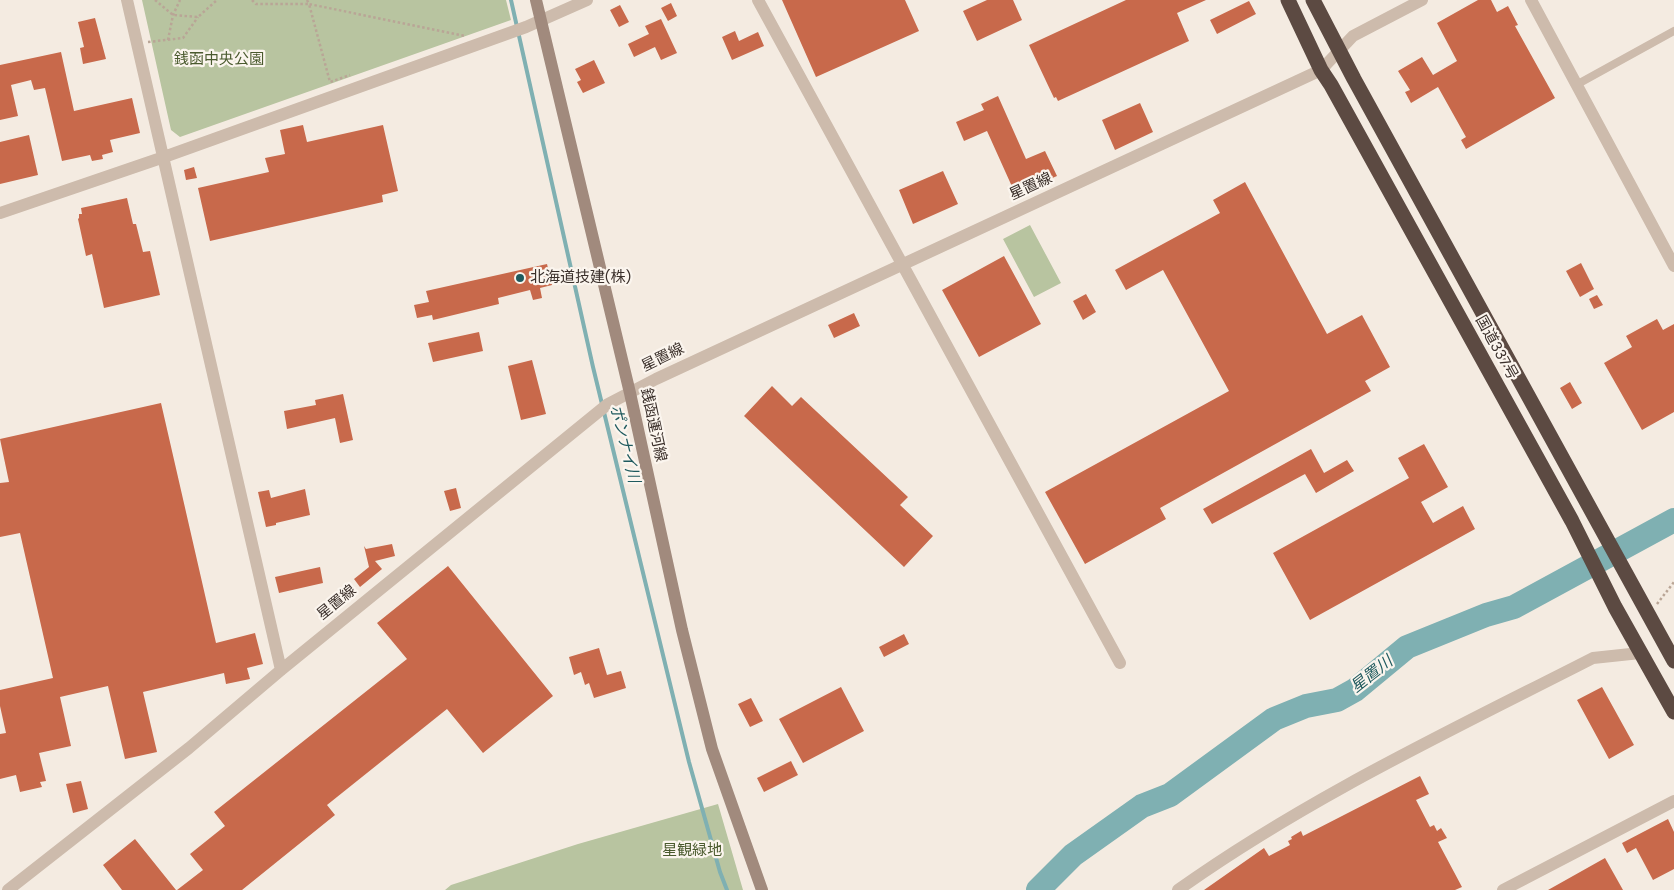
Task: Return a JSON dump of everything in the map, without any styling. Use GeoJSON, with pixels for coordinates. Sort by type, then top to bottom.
{"type":"FeatureCollection","features":[{"type":"Feature","properties":{"kind":"highway","name":"国道337号"},"geometry":{"type":"LineString","coordinates":[[1288,0],[1322,70],[1572,521],[1615,608],[1674,712]]}},
{"type":"Feature","properties":{"kind":"highway","name":"国道337号"},"geometry":{"type":"LineString","coordinates":[[1313,0],[1354,79],[1674,661]]}},
{"type":"Feature","properties":{"kind":"street"},"geometry":{"type":"LineString","coordinates":[[127,0],[281,670]]}},
{"type":"Feature","properties":{"kind":"street","name":"銭函運河線"},"geometry":{"type":"LineString","coordinates":[[536,0],[630,394],[682,630],[712,749],[762,890]]}},
{"type":"Feature","properties":{"kind":"street"},"geometry":{"type":"LineString","coordinates":[[0,213],[164,157],[541,21],[587,0]]}},
{"type":"Feature","properties":{"kind":"street"},"geometry":{"type":"LineString","coordinates":[[758,0],[1120,663]]}},
{"type":"Feature","properties":{"kind":"street","name":"星置線"},"geometry":{"type":"LineString","coordinates":[[8,890],[189,748],[281,670],[608,404],[656,379],[1322,70],[1353,36],[1422,0]]}},
{"type":"Feature","properties":{"kind":"street"},"geometry":{"type":"LineString","coordinates":[[1531,0],[1674,266]]}},
{"type":"Feature","properties":{"kind":"street"},"geometry":{"type":"LineString","coordinates":[[1178,890],[1212,866],[1331,793],[1567,671],[1593,658],[1640,653]]}},
{"type":"Feature","properties":{"kind":"street"},"geometry":{"type":"LineString","coordinates":[[1503,890],[1674,801]]}},
{"type":"Feature","properties":{"kind":"lane"},"geometry":{"type":"LineString","coordinates":[[1576,85],[1674,32]]}},
{"type":"Feature","properties":{"kind":"path"},"geometry":{"type":"LineString","coordinates":[[155,0],[173,15],[198,17]]}},
{"type":"Feature","properties":{"kind":"path"},"geometry":{"type":"LineString","coordinates":[[168,40],[173,15],[180,0]]}},
{"type":"Feature","properties":{"kind":"path"},"geometry":{"type":"LineString","coordinates":[[147,42],[183,38],[198,17],[217,0]]}},
{"type":"Feature","properties":{"kind":"path"},"geometry":{"type":"LineString","coordinates":[[252,0],[256,4],[308,2],[466,36]]}},
{"type":"Feature","properties":{"kind":"path"},"geometry":{"type":"LineString","coordinates":[[308,2],[330,82]]}},
{"type":"Feature","properties":{"kind":"path"},"geometry":{"type":"LineString","coordinates":[[1649,615],[1674,582]]}},
{"type":"Feature","properties":{"kind":"green space","name":"銭函中央公園"},"geometry":{"type":"Polygon","coordinates":[[[142,0],[506,0],[511,20],[180,137],[171,130],[142,0]]]}},
{"type":"Feature","properties":{"kind":"green space"},"geometry":{"type":"Polygon","coordinates":[[[1030,225],[1061,283],[1034,297],[1003,239],[1030,225]]]}},
{"type":"Feature","properties":{"kind":"green space","name":"星観緑地"},"geometry":{"type":"Polygon","coordinates":[[[718,804],[743,890],[445,890],[451,885],[578,844],[718,804]]]}},
{"type":"Feature","properties":{"kind":"water"},"geometry":{"type":"Polygon","coordinates":[[[1674,510],[1674,525],[1638,543],[1634,535],[1674,510]]]}},
{"type":"Feature","properties":{"kind":"building"},"geometry":{"type":"Polygon","coordinates":[[[782,0],[905,0],[919,31],[816,77],[782,0]]]}},
{"type":"Feature","properties":{"kind":"building"},"geometry":{"type":"Polygon","coordinates":[[[987,0],[1013,0],[1022,20],[977,41],[963,11],[987,0]]]}},
{"type":"Feature","properties":{"kind":"building"},"geometry":{"type":"Polygon","coordinates":[[[1126,0],[1206,0],[1177,13],[1189,41],[1058,101],[1056,97],[1054,98],[1029,45],[1126,0]]]}},
{"type":"Feature","properties":{"kind":"building"},"geometry":{"type":"Polygon","coordinates":[[[1478,0],[1491,0],[1497,12],[1508,6],[1518,25],[1515,26],[1555,98],[1466,149],[1461,140],[1466,137],[1438,87],[1411,103],[1405,92],[1410,90],[1398,71],[1422,57],[1433,75],[1457,61],[1437,23],[1478,0]]]}},
{"type":"Feature","properties":{"kind":"building"},"geometry":{"type":"Polygon","coordinates":[[[1249,1],[1256,14],[1217,34],[1210,20],[1249,1]]]}},
{"type":"Feature","properties":{"kind":"building"},"geometry":{"type":"Polygon","coordinates":[[[671,3],[677,16],[668,21],[661,8],[671,3]]]}},
{"type":"Feature","properties":{"kind":"building"},"geometry":{"type":"Polygon","coordinates":[[[620,5],[629,22],[619,27],[610,10],[620,5]]]}},
{"type":"Feature","properties":{"kind":"building"},"geometry":{"type":"Polygon","coordinates":[[[95,18],[106,59],[83,64],[80,48],[84,47],[78,22],[95,18]]]}},
{"type":"Feature","properties":{"kind":"building"},"geometry":{"type":"Polygon","coordinates":[[[661,19],[677,53],[661,60],[655,47],[634,57],[628,44],[649,34],[645,26],[661,19]]]}},
{"type":"Feature","properties":{"kind":"building"},"geometry":{"type":"Polygon","coordinates":[[[735,31],[739,41],[758,32],[764,46],[732,60],[722,37],[735,31]]]}},
{"type":"Feature","properties":{"kind":"building"},"geometry":{"type":"Polygon","coordinates":[[[61,52],[74,111],[132,98],[140,133],[110,140],[113,152],[102,155],[103,159],[92,161],[90,155],[62,161],[45,88],[34,90],[31,80],[11,85],[18,116],[0,120],[0,65],[61,52]]]}},
{"type":"Feature","properties":{"kind":"building"},"geometry":{"type":"Polygon","coordinates":[[[594,60],[605,83],[583,93],[577,82],[581,80],[575,69],[594,60]]]}},
{"type":"Feature","properties":{"kind":"building"},"geometry":{"type":"Polygon","coordinates":[[[998,96],[1026,159],[1045,151],[1057,176],[1043,182],[1041,179],[1014,191],[987,131],[964,141],[956,122],[984,110],[981,104],[998,96]]]}},
{"type":"Feature","properties":{"kind":"building"},"geometry":{"type":"Polygon","coordinates":[[[1140,103],[1153,132],[1115,150],[1102,120],[1140,103]]]}},
{"type":"Feature","properties":{"kind":"building"},"geometry":{"type":"Polygon","coordinates":[[[303,125],[307,142],[383,125],[398,191],[382,195],[383,202],[210,241],[198,188],[269,172],[265,158],[285,154],[280,130],[303,125]]]}},
{"type":"Feature","properties":{"kind":"building"},"geometry":{"type":"Polygon","coordinates":[[[29,135],[38,175],[0,184],[0,142],[29,135]]]}},
{"type":"Feature","properties":{"kind":"building"},"geometry":{"type":"Polygon","coordinates":[[[194,167],[197,178],[186,180],[184,170],[194,167]]]}},
{"type":"Feature","properties":{"kind":"building"},"geometry":{"type":"Polygon","coordinates":[[[943,171],[958,204],[913,224],[899,190],[943,171]]]}},
{"type":"Feature","properties":{"kind":"building"},"geometry":{"type":"Polygon","coordinates":[[[1245,182],[1327,334],[1362,315],[1390,367],[1365,381],[1371,391],[1160,508],[1166,519],[1085,564],[1045,492],[1229,391],[1163,270],[1126,290],[1115,270],[1220,213],[1213,200],[1245,182]]]}},
{"type":"Feature","properties":{"kind":"building"},"geometry":{"type":"Polygon","coordinates":[[[127,198],[133,224],[136,224],[143,252],[150,251],[160,295],[104,308],[92,254],[86,256],[78,219],[79,214],[82,214],[81,208],[127,198]]]}},
{"type":"Feature","properties":{"kind":"building"},"geometry":{"type":"Polygon","coordinates":[[[1004,256],[1041,324],[979,357],[942,290],[1004,256]]]}},
{"type":"Feature","properties":{"kind":"building"},"geometry":{"type":"Polygon","coordinates":[[[1581,263],[1594,289],[1580,297],[1566,271],[1581,263]]]}},
{"type":"Feature","properties":{"kind":"building"},"geometry":{"type":"Polygon","coordinates":[[[547,264],[552,285],[540,288],[542,298],[533,300],[530,290],[498,298],[499,304],[433,320],[432,315],[417,318],[414,305],[429,302],[426,291],[547,264]]]}},
{"type":"Feature","properties":{"kind":"building"},"geometry":{"type":"Polygon","coordinates":[[[1086,294],[1096,312],[1083,320],[1073,301],[1086,294]]]}},
{"type":"Feature","properties":{"kind":"building"},"geometry":{"type":"Polygon","coordinates":[[[1597,295],[1603,305],[1594,309],[1589,299],[1597,295]]]}},
{"type":"Feature","properties":{"kind":"building"},"geometry":{"type":"Polygon","coordinates":[[[854,313],[860,326],[834,338],[828,325],[854,313]]]}},
{"type":"Feature","properties":{"kind":"building"},"geometry":{"type":"Polygon","coordinates":[[[1657,319],[1663,330],[1674,324],[1674,412],[1642,430],[1604,363],[1632,347],[1626,336],[1657,319]]]}},
{"type":"Feature","properties":{"kind":"building"},"geometry":{"type":"Polygon","coordinates":[[[479,332],[483,351],[433,362],[428,343],[479,332]]]}},
{"type":"Feature","properties":{"kind":"building"},"geometry":{"type":"Polygon","coordinates":[[[532,360],[546,414],[521,420],[508,366],[532,360]]]}},
{"type":"Feature","properties":{"kind":"building"},"geometry":{"type":"Polygon","coordinates":[[[1570,382],[1582,403],[1572,409],[1560,388],[1570,382]]]}},
{"type":"Feature","properties":{"kind":"building"},"geometry":{"type":"Polygon","coordinates":[[[772,386],[792,406],[801,397],[908,497],[900,505],[933,536],[904,567],[744,416],[772,386]]]}},
{"type":"Feature","properties":{"kind":"building"},"geometry":{"type":"Polygon","coordinates":[[[343,394],[353,440],[340,443],[335,418],[287,429],[284,411],[316,405],[315,400],[343,394]]]}},
{"type":"Feature","properties":{"kind":"building"},"geometry":{"type":"Polygon","coordinates":[[[161,403],[216,643],[255,633],[263,664],[247,668],[250,679],[226,684],[224,673],[143,692],[157,752],[125,759],[108,686],[60,697],[71,746],[39,753],[46,781],[40,782],[42,787],[20,792],[16,775],[0,779],[0,734],[6,733],[0,706],[0,690],[53,678],[20,533],[0,537],[0,483],[9,482],[0,439],[161,403]]]}},
{"type":"Feature","properties":{"kind":"building"},"geometry":{"type":"Polygon","coordinates":[[[1424,444],[1448,487],[1421,502],[1433,523],[1463,506],[1475,529],[1310,620],[1273,553],[1409,478],[1398,458],[1424,444]]]}},
{"type":"Feature","properties":{"kind":"building"},"geometry":{"type":"Polygon","coordinates":[[[1311,449],[1324,473],[1347,460],[1354,471],[1316,493],[1305,474],[1212,524],[1203,509],[1311,449]]]}},
{"type":"Feature","properties":{"kind":"building"},"geometry":{"type":"Polygon","coordinates":[[[456,488],[461,508],[450,511],[444,491],[456,488]]]}},
{"type":"Feature","properties":{"kind":"building"},"geometry":{"type":"Polygon","coordinates":[[[305,489],[310,515],[266,527],[258,492],[269,490],[271,498],[305,489]]]}},
{"type":"Feature","properties":{"kind":"building"},"geometry":{"type":"Polygon","coordinates":[[[392,544],[395,556],[375,561],[382,569],[360,587],[354,579],[369,567],[364,546],[366,549],[392,544]]]}},
{"type":"Feature","properties":{"kind":"building"},"geometry":{"type":"Polygon","coordinates":[[[448,566],[553,696],[483,753],[447,709],[327,805],[335,815],[242,890],[177,890],[203,870],[190,854],[225,826],[214,812],[407,659],[377,623],[448,566]]]}},
{"type":"Feature","properties":{"kind":"building"},"geometry":{"type":"Polygon","coordinates":[[[320,567],[323,583],[279,593],[275,577],[320,567]]]}},
{"type":"Feature","properties":{"kind":"building"},"geometry":{"type":"Polygon","coordinates":[[[904,634],[909,644],[884,657],[879,647],[904,634]]]}},
{"type":"Feature","properties":{"kind":"building"},"geometry":{"type":"Polygon","coordinates":[[[599,648],[607,675],[621,671],[626,688],[594,698],[589,683],[585,685],[581,672],[574,675],[569,657],[599,648]]]}},
{"type":"Feature","properties":{"kind":"building"},"geometry":{"type":"Polygon","coordinates":[[[841,687],[864,731],[803,763],[779,719],[841,687]]]}},
{"type":"Feature","properties":{"kind":"building"},"geometry":{"type":"Polygon","coordinates":[[[1602,687],[1634,745],[1609,759],[1577,700],[1602,687]]]}},
{"type":"Feature","properties":{"kind":"building"},"geometry":{"type":"Polygon","coordinates":[[[751,698],[763,721],[750,727],[738,704],[751,698]]]}},
{"type":"Feature","properties":{"kind":"building"},"geometry":{"type":"Polygon","coordinates":[[[791,761],[798,775],[764,792],[757,778],[791,761]]]}},
{"type":"Feature","properties":{"kind":"building"},"geometry":{"type":"Polygon","coordinates":[[[1420,776],[1429,794],[1416,800],[1430,827],[1434,825],[1437,831],[1441,828],[1447,838],[1438,842],[1462,887],[1455,890],[1204,890],[1264,848],[1269,856],[1290,845],[1288,841],[1292,839],[1291,837],[1301,831],[1303,836],[1420,776]]]}},
{"type":"Feature","properties":{"kind":"building"},"geometry":{"type":"Polygon","coordinates":[[[81,781],[88,809],[73,813],[66,784],[81,781]]]}},
{"type":"Feature","properties":{"kind":"building"},"geometry":{"type":"Polygon","coordinates":[[[1668,819],[1674,832],[1674,869],[1653,880],[1636,848],[1627,853],[1622,843],[1668,819]]]}},
{"type":"Feature","properties":{"kind":"building"},"geometry":{"type":"Polygon","coordinates":[[[135,839],[176,890],[122,890],[103,865],[135,839]]]}},
{"type":"Feature","properties":{"kind":"building"},"geometry":{"type":"Polygon","coordinates":[[[1605,858],[1623,890],[1548,890],[1605,858]]]}},
{"type":"Feature","properties":{"kind":"waterway","name":"ポンナイ川"},"geometry":{"type":"LineString","coordinates":[[511,0],[593,367],[689,762],[720,872],[727,890]]}},
{"type":"Feature","properties":{"kind":"waterway","name":"星置川"},"geometry":{"type":"LineString","coordinates":[[1038,890],[1073,855],[1142,806],[1170,795],[1274,719],[1306,706],[1337,700],[1355,690],[1407,647],[1486,615],[1514,607],[1674,520]]}},
{"type":"Feature","properties":{"kind":"place","name":"北海道技建(株)"},"geometry":{"type":"Point","coordinates":[520,278]}}]}
